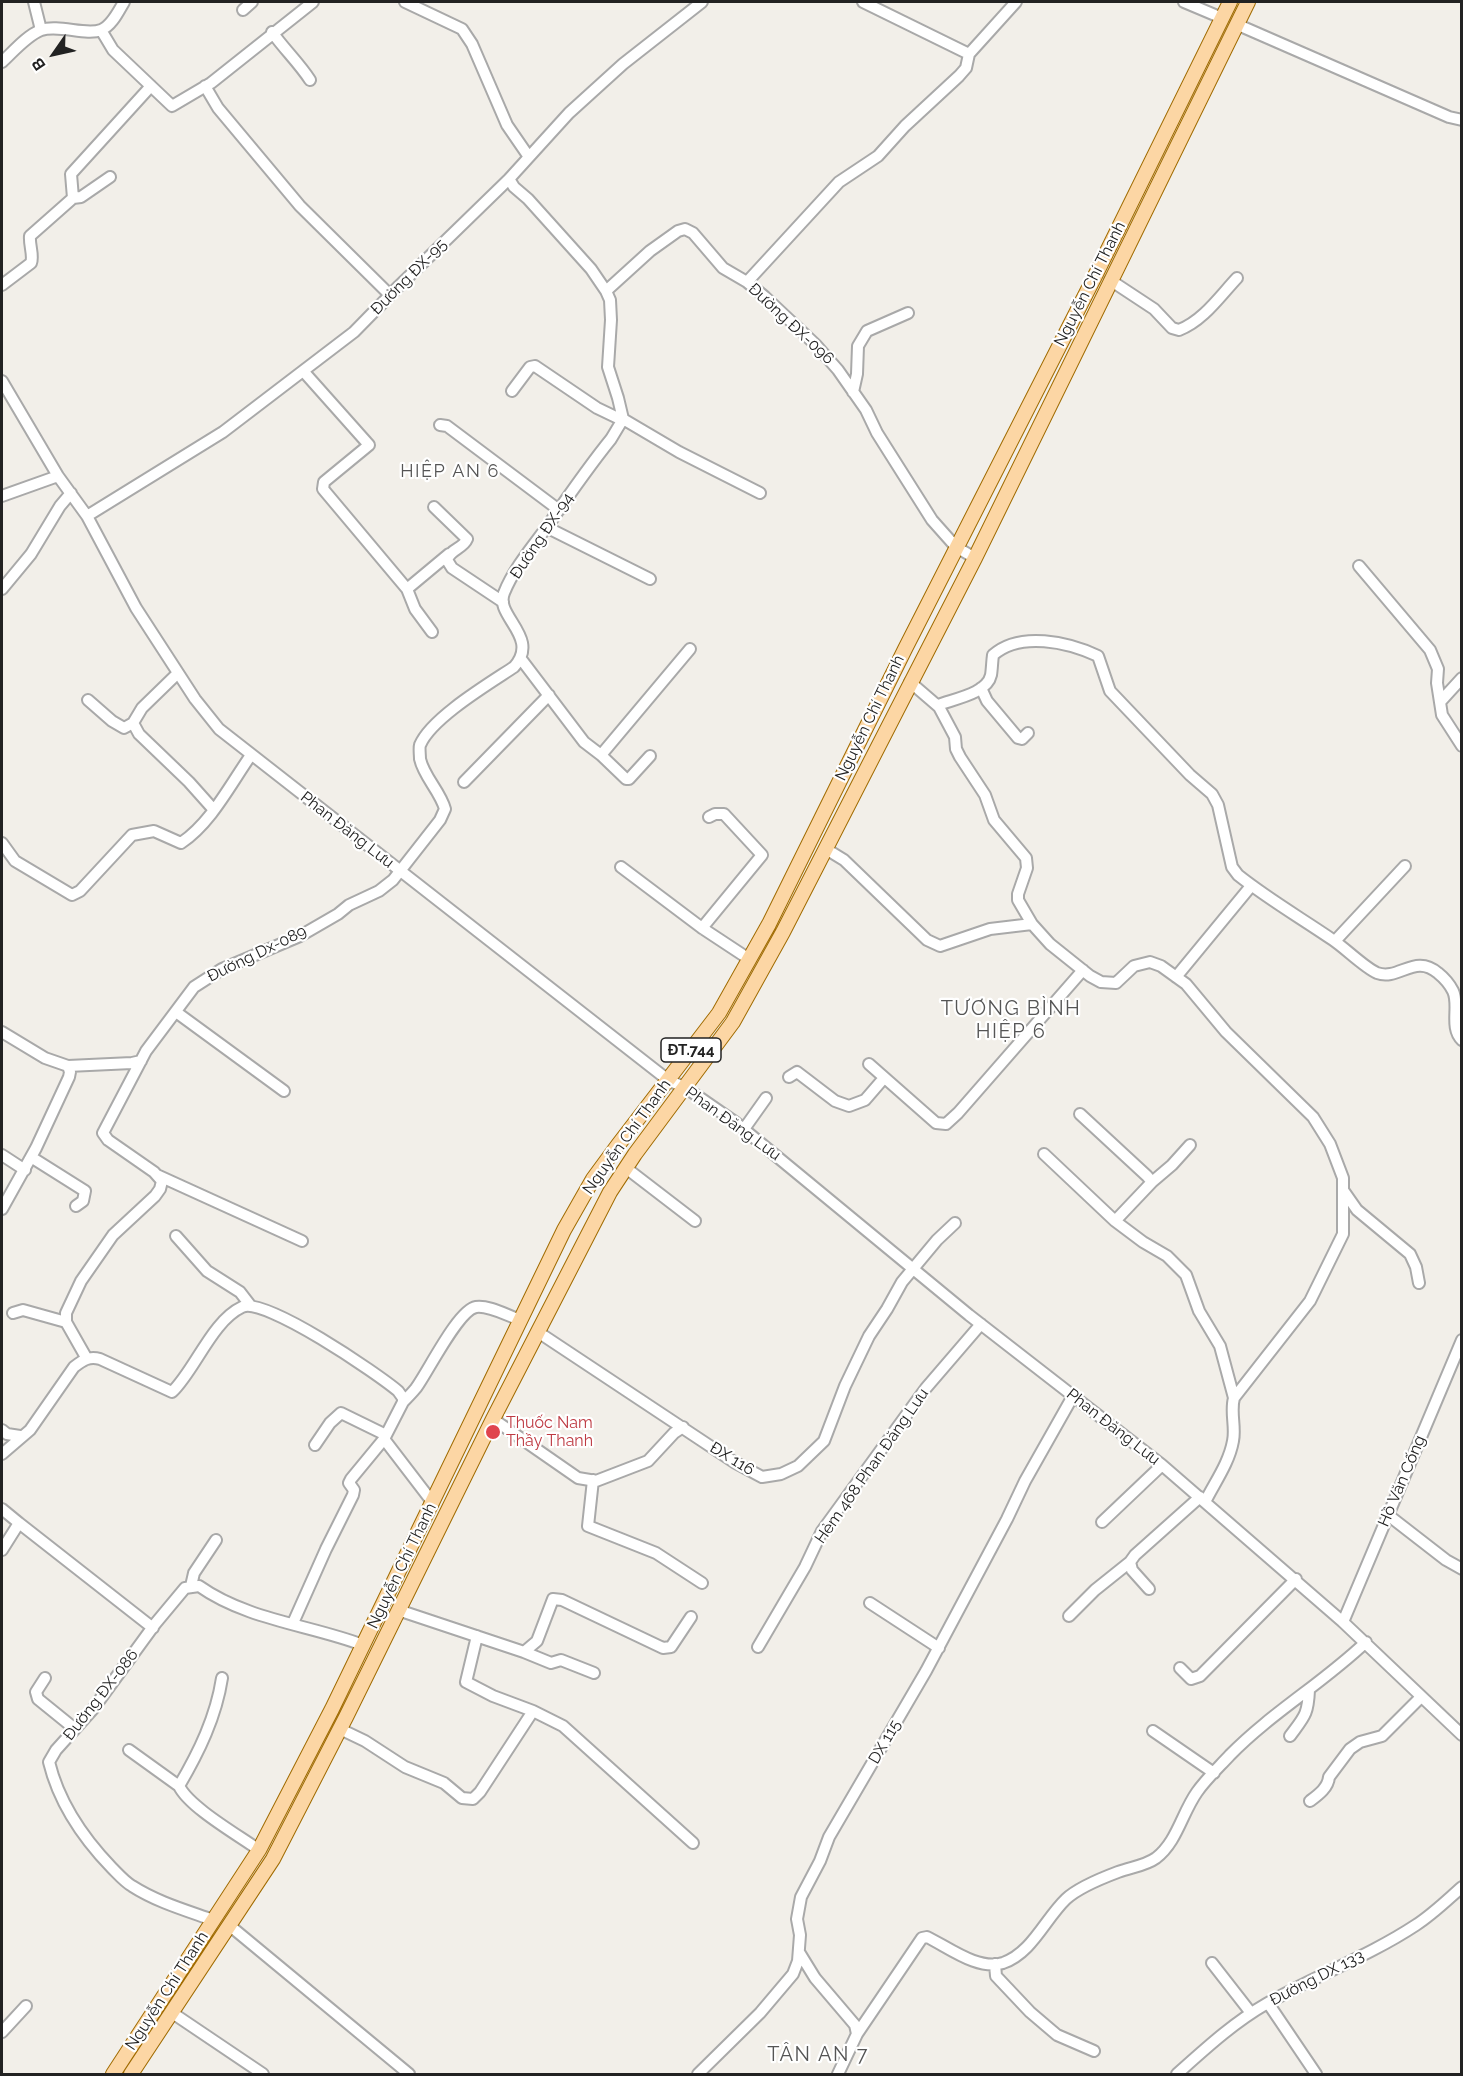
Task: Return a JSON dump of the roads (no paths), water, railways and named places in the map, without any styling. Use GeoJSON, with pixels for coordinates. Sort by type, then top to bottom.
{"type":"FeatureCollection","features":[{"type":"Feature","properties":{"kind":"main road","name":"Nguyễn Chí Thanh"},"geometry":{"type":"LineString","coordinates":[[113,2074],[259,1850],[433,1503],[564,1230],[593,1179],[719,1012],[769,924],[1230,2]]}},
{"type":"Feature","properties":{"kind":"main road","name":"Nguyễn Chí Thanh"},"geometry":{"type":"LineString","coordinates":[[131,2074],[273,1859],[493,1419],[610,1192],[733,1022],[783,932],[975,558],[1248,2]]}},
{"type":"Feature","properties":{"kind":"main road"},"geometry":{"type":"LineString","coordinates":[[1222,18],[1236,24]]}},
{"type":"Feature","properties":{"kind":"main road"},"geometry":{"type":"LineString","coordinates":[[810,840],[826,849]]}},
{"type":"Feature","properties":{"kind":"main road"},"geometry":{"type":"LineString","coordinates":[[433,1503],[449,1510]]}},
{"type":"Feature","properties":{"kind":"main road"},"geometry":{"type":"LineString","coordinates":[[259,1850],[273,1859]]}},
{"type":"Feature","properties":{"kind":"street"},"geometry":{"type":"LineString","coordinates":[[34,2],[41,30]]}},
{"type":"Feature","properties":{"kind":"street"},"geometry":{"type":"LineString","coordinates":[[2,62],[41,30],[60,28],[84,31],[101,30],[112,21],[124,2]]}},
{"type":"Feature","properties":{"kind":"street"},"geometry":{"type":"LineString","coordinates":[[243,10],[252,2]]}},
{"type":"Feature","properties":{"kind":"street"},"geometry":{"type":"LineString","coordinates":[[405,2],[462,29],[482,64],[507,125],[529,157]]}},
{"type":"Feature","properties":{"kind":"street","name":"Đường ĐX-95"},"geometry":{"type":"LineString","coordinates":[[87,516],[223,432],[354,332],[509,179],[576,106],[698,2]]}},
{"type":"Feature","properties":{"kind":"street"},"geometry":{"type":"LineString","coordinates":[[863,2],[969,54]]}},
{"type":"Feature","properties":{"kind":"street"},"geometry":{"type":"LineString","coordinates":[[747,282],[839,182],[878,156],[905,126],[959,76],[966,68],[969,54],[1016,2]]}},
{"type":"Feature","properties":{"kind":"street"},"geometry":{"type":"LineString","coordinates":[[1184,2],[1222,18]]}},
{"type":"Feature","properties":{"kind":"street"},"geometry":{"type":"LineString","coordinates":[[101,30],[113,50],[172,106],[205,86],[305,4]]}},
{"type":"Feature","properties":{"kind":"street"},"geometry":{"type":"LineString","coordinates":[[1236,24],[1449,117],[1461,120]]}},
{"type":"Feature","properties":{"kind":"street"},"geometry":{"type":"LineString","coordinates":[[272,32],[310,80]]}},
{"type":"Feature","properties":{"kind":"street"},"geometry":{"type":"LineString","coordinates":[[73,198],[71,174],[151,86]]}},
{"type":"Feature","properties":{"kind":"street"},"geometry":{"type":"LineString","coordinates":[[205,86],[218,108],[300,206],[390,295]]}},
{"type":"Feature","properties":{"kind":"street"},"geometry":{"type":"LineString","coordinates":[[2,285],[31,263],[33,258],[29,247],[30,236],[73,198],[81,197],[110,177]]}},
{"type":"Feature","properties":{"kind":"street"},"geometry":{"type":"LineString","coordinates":[[509,179],[591,268],[606,291],[610,300],[611,320],[608,367],[622,419]]}},
{"type":"Feature","properties":{"kind":"street","name":"Đường ĐX-096"},"geometry":{"type":"LineString","coordinates":[[606,291],[650,251],[678,231],[685,230],[693,233],[723,268],[747,282],[816,345],[838,370],[932,520],[956,547],[975,558]]}},
{"type":"Feature","properties":{"kind":"street"},"geometry":{"type":"LineString","coordinates":[[1110,280],[1146,303],[1172,328],[1179,330],[1203,314],[1237,278]]}},
{"type":"Feature","properties":{"kind":"street"},"geometry":{"type":"LineString","coordinates":[[853,392],[857,374],[858,346],[867,331],[908,313]]}},
{"type":"Feature","properties":{"kind":"street"},"geometry":{"type":"LineString","coordinates":[[512,391],[530,367],[535,366],[597,408],[622,419],[679,452],[760,493]]}},
{"type":"Feature","properties":{"kind":"street"},"geometry":{"type":"LineString","coordinates":[[304,372],[369,445],[324,482],[322,489],[406,588],[415,609],[432,632]]}},
{"type":"Feature","properties":{"kind":"street","name":"Phan Đăng Lưu"},"geometry":{"type":"LineString","coordinates":[[2,381],[58,476],[87,516],[136,608],[195,699],[219,729],[668,1080],[686,1088],[744,1129],[981,1324],[1162,1465],[1366,1642],[1461,1735]]}},
{"type":"Feature","properties":{"kind":"street","name":"Đường ĐX-94"},"geometry":{"type":"LineString","coordinates":[[503,602],[502,595],[519,565],[611,439],[622,419]]}},
{"type":"Feature","properties":{"kind":"street"},"geometry":{"type":"LineString","coordinates":[[441,425],[447,426],[559,510]]}},
{"type":"Feature","properties":{"kind":"street"},"geometry":{"type":"LineString","coordinates":[[2,496],[58,476]]}},
{"type":"Feature","properties":{"kind":"street"},"geometry":{"type":"LineString","coordinates":[[2,589],[31,554],[60,506],[71,494]]}},
{"type":"Feature","properties":{"kind":"street"},"geometry":{"type":"LineString","coordinates":[[406,588],[465,543],[466,539],[434,507]]}},
{"type":"Feature","properties":{"kind":"street"},"geometry":{"type":"LineString","coordinates":[[546,528],[650,579]]}},
{"type":"Feature","properties":{"kind":"street"},"geometry":{"type":"LineString","coordinates":[[400,872],[440,820],[445,809],[442,798],[420,760],[420,746],[434,727],[458,704],[514,667],[521,659],[523,652],[522,641],[502,606],[503,602],[452,568],[447,560],[449,554]]}},
{"type":"Feature","properties":{"kind":"street"},"geometry":{"type":"LineString","coordinates":[[1359,566],[1430,650],[1438,669],[1437,683],[1442,715],[1461,746]]}},
{"type":"Feature","properties":{"kind":"street"},"geometry":{"type":"LineString","coordinates":[[938,705],[981,688],[991,676],[993,655],[1000,650],[1025,642],[1041,640],[1087,651],[1098,656],[1110,691],[1190,775],[1212,794],[1218,805],[1232,867],[1238,875],[1335,941],[1377,973],[1390,973],[1422,965],[1438,973],[1453,990],[1456,1030],[1461,1040]]}},
{"type":"Feature","properties":{"kind":"street"},"geometry":{"type":"LineString","coordinates":[[601,755],[690,650]]}},
{"type":"Feature","properties":{"kind":"street"},"geometry":{"type":"LineString","coordinates":[[521,659],[584,742],[626,779],[629,779],[650,756]]}},
{"type":"Feature","properties":{"kind":"street"},"geometry":{"type":"LineString","coordinates":[[87,700],[124,728],[133,723],[142,708],[178,673]]}},
{"type":"Feature","properties":{"kind":"street"},"geometry":{"type":"LineString","coordinates":[[1440,702],[1461,678]]}},
{"type":"Feature","properties":{"kind":"street"},"geometry":{"type":"LineString","coordinates":[[910,682],[938,705],[955,737],[956,749],[985,795],[994,820],[1026,858],[1027,868],[1018,900],[1032,924],[1050,944],[1101,982],[1116,983],[1134,966],[1150,962],[1161,966],[1186,984],[1226,1032],[1313,1117],[1330,1144],[1343,1178],[1343,1234],[1310,1300],[1234,1398],[1232,1406],[1233,1440],[1226,1463],[1202,1499],[1095,1590],[1070,1616]]}},
{"type":"Feature","properties":{"kind":"street"},"geometry":{"type":"LineString","coordinates":[[981,688],[987,701],[1018,738],[1023,739],[1028,733]]}},
{"type":"Feature","properties":{"kind":"street"},"geometry":{"type":"LineString","coordinates":[[464,782],[549,695]]}},
{"type":"Feature","properties":{"kind":"street"},"geometry":{"type":"LineString","coordinates":[[133,723],[139,734],[189,782],[214,810]]}},
{"type":"Feature","properties":{"kind":"street"},"geometry":{"type":"LineString","coordinates":[[2,843],[15,861],[72,895],[80,891],[132,835],[154,831],[181,843],[214,810],[251,755]]}},
{"type":"Feature","properties":{"kind":"street"},"geometry":{"type":"LineString","coordinates":[[702,928],[762,855],[724,814],[715,814],[709,818]]}},
{"type":"Feature","properties":{"kind":"street"},"geometry":{"type":"LineString","coordinates":[[826,849],[843,860],[927,940],[940,946],[990,929],[1032,924]]}},
{"type":"Feature","properties":{"kind":"street"},"geometry":{"type":"LineString","coordinates":[[1335,941],[1405,866]]}},
{"type":"Feature","properties":{"kind":"street"},"geometry":{"type":"LineString","coordinates":[[621,867],[702,928],[749,959]]}},
{"type":"Feature","properties":{"kind":"street","name":"Đường Dx-089"},"geometry":{"type":"LineString","coordinates":[[157,1175],[108,1140],[103,1132],[146,1051],[188,994],[202,980],[222,969],[300,936],[349,905],[379,891],[400,872]]}},
{"type":"Feature","properties":{"kind":"street"},"geometry":{"type":"LineString","coordinates":[[1176,977],[1251,886]]}},
{"type":"Feature","properties":{"kind":"street"},"geometry":{"type":"LineString","coordinates":[[869,1064],[936,1123],[946,1124],[1083,970]]}},
{"type":"Feature","properties":{"kind":"street"},"geometry":{"type":"LineString","coordinates":[[176,1012],[285,1091]]}},
{"type":"Feature","properties":{"kind":"street"},"geometry":{"type":"LineString","coordinates":[[2,1032],[45,1058],[68,1066],[141,1061]]}},
{"type":"Feature","properties":{"kind":"street"},"geometry":{"type":"LineString","coordinates":[[2,1209],[25,1170],[69,1077],[68,1066]]}},
{"type":"Feature","properties":{"kind":"street"},"geometry":{"type":"LineString","coordinates":[[789,1077],[797,1072],[835,1101],[849,1106],[865,1100],[884,1078]]}},
{"type":"Feature","properties":{"kind":"street"},"geometry":{"type":"LineString","coordinates":[[744,1129],[766,1098]]}},
{"type":"Feature","properties":{"kind":"street"},"geometry":{"type":"LineString","coordinates":[[1080,1114],[1152,1182]]}},
{"type":"Feature","properties":{"kind":"street"},"geometry":{"type":"LineString","coordinates":[[1115,1221],[1190,1145]]}},
{"type":"Feature","properties":{"kind":"street"},"geometry":{"type":"LineString","coordinates":[[1044,1154],[1115,1221],[1167,1256],[1186,1275],[1199,1311],[1220,1346],[1234,1398]]}},
{"type":"Feature","properties":{"kind":"street"},"geometry":{"type":"LineString","coordinates":[[2,1155],[25,1170]]}},
{"type":"Feature","properties":{"kind":"street"},"geometry":{"type":"LineString","coordinates":[[31,1157],[85,1191],[83,1201],[76,1206]]}},
{"type":"Feature","properties":{"kind":"street"},"geometry":{"type":"LineString","coordinates":[[626,1168],[695,1221]]}},
{"type":"Feature","properties":{"kind":"street"},"geometry":{"type":"LineString","coordinates":[[157,1175],[302,1241]]}},
{"type":"Feature","properties":{"kind":"street"},"geometry":{"type":"LineString","coordinates":[[87,1359],[66,1322],[66,1313],[81,1281],[113,1235],[160,1189],[162,1181],[157,1175]]}},
{"type":"Feature","properties":{"kind":"street"},"geometry":{"type":"LineString","coordinates":[[1343,1190],[1357,1210],[1410,1254],[1416,1267],[1419,1283]]}},
{"type":"Feature","properties":{"kind":"street","name":"ĐX 116"},"geometry":{"type":"LineString","coordinates":[[537,1332],[734,1462],[762,1477],[781,1474],[798,1466],[824,1441],[845,1386],[869,1335],[913,1268],[955,1223]]}},
{"type":"Feature","properties":{"kind":"street"},"geometry":{"type":"LineString","coordinates":[[176,1236],[207,1271],[240,1292],[250,1305]]}},
{"type":"Feature","properties":{"kind":"street"},"geometry":{"type":"LineString","coordinates":[[2,1454],[33,1425],[74,1367],[87,1359],[92,1357],[100,1359],[172,1392],[178,1387],[195,1359],[226,1319],[242,1307],[250,1305],[270,1311],[340,1350],[388,1382],[398,1391],[403,1402]]}},
{"type":"Feature","properties":{"kind":"street"},"geometry":{"type":"LineString","coordinates":[[293,1623],[353,1495],[354,1490],[349,1483],[351,1479],[385,1437],[403,1402],[416,1389],[446,1339],[467,1312],[474,1307],[483,1306],[521,1320]]}},
{"type":"Feature","properties":{"kind":"street"},"geometry":{"type":"LineString","coordinates":[[13,1313],[23,1310],[66,1322]]}},
{"type":"Feature","properties":{"kind":"street","name":"Hẻm 468 Phan Đăng Lưu"},"geometry":{"type":"LineString","coordinates":[[758,1647],[806,1567],[822,1531],[926,1388],[981,1324]]}},
{"type":"Feature","properties":{"kind":"street","name":"Hồ Văn Cống"},"geometry":{"type":"LineString","coordinates":[[1343,1622],[1461,1340]]}},
{"type":"Feature","properties":{"kind":"street","name":"DX 115"},"geometry":{"type":"LineString","coordinates":[[698,2074],[760,2013],[793,1974],[799,1952],[800,1935],[797,1919],[801,1897],[830,1837],[939,1648],[1025,1481],[1073,1396]]}},
{"type":"Feature","properties":{"kind":"street"},"geometry":{"type":"LineString","coordinates":[[315,1445],[330,1423],[341,1413],[385,1437],[433,1503]]}},
{"type":"Feature","properties":{"kind":"street"},"geometry":{"type":"LineString","coordinates":[[493,1419],[578,1478],[596,1481],[648,1461],[674,1433],[683,1427]]}},
{"type":"Feature","properties":{"kind":"street"},"geometry":{"type":"LineString","coordinates":[[2,1430],[7,1434],[20,1436]]}},
{"type":"Feature","properties":{"kind":"street"},"geometry":{"type":"LineString","coordinates":[[1102,1522],[1162,1465]]}},
{"type":"Feature","properties":{"kind":"street"},"geometry":{"type":"LineString","coordinates":[[593,1480],[588,1526],[656,1553],[702,1583]]}},
{"type":"Feature","properties":{"kind":"street"},"geometry":{"type":"LineString","coordinates":[[2,1509],[153,1628]]}},
{"type":"Feature","properties":{"kind":"street"},"geometry":{"type":"LineString","coordinates":[[1388,1515],[1461,1569]]}},
{"type":"Feature","properties":{"kind":"street"},"geometry":{"type":"LineString","coordinates":[[2,1550],[19,1523]]}},
{"type":"Feature","properties":{"kind":"street"},"geometry":{"type":"LineString","coordinates":[[216,1540],[194,1574],[191,1586],[199,1586],[208,1593],[245,1610],[363,1645]]}},
{"type":"Feature","properties":{"kind":"street"},"geometry":{"type":"LineString","coordinates":[[1130,1562],[1132,1570],[1149,1589]]}},
{"type":"Feature","properties":{"kind":"street"},"geometry":{"type":"LineString","coordinates":[[1180,1668],[1191,1679],[1200,1676],[1296,1579]]}},
{"type":"Feature","properties":{"kind":"street","name":"Đường ĐX-086"},"geometry":{"type":"LineString","coordinates":[[191,1586],[185,1588],[93,1709],[48,1762],[70,1816],[100,1856],[129,1885],[156,1900],[213,1920]]}},
{"type":"Feature","properties":{"kind":"street"},"geometry":{"type":"LineString","coordinates":[[524,1652],[537,1641],[553,1599],[562,1600],[663,1647],[671,1647],[691,1617]]}},
{"type":"Feature","properties":{"kind":"street"},"geometry":{"type":"LineString","coordinates":[[870,1603],[939,1648]]}},
{"type":"Feature","properties":{"kind":"street"},"geometry":{"type":"LineString","coordinates":[[398,1610],[551,1663],[561,1660],[594,1673]]}},
{"type":"Feature","properties":{"kind":"street"},"geometry":{"type":"LineString","coordinates":[[477,1636],[466,1682],[493,1696],[556,1721],[571,1731],[693,1843]]}},
{"type":"Feature","properties":{"kind":"street"},"geometry":{"type":"LineString","coordinates":[[838,2074],[857,2034],[922,1938],[927,1936],[972,1960],[995,1964],[1016,1956],[1040,1932],[1066,1899],[1119,1871],[1155,1859],[1166,1850],[1197,1792],[1231,1754],[1344,1663],[1366,1642]]}},
{"type":"Feature","properties":{"kind":"street"},"geometry":{"type":"LineString","coordinates":[[45,1678],[36,1692],[38,1699],[75,1729]]}},
{"type":"Feature","properties":{"kind":"street"},"geometry":{"type":"LineString","coordinates":[[179,1785],[204,1740],[219,1699],[222,1678]]}},
{"type":"Feature","properties":{"kind":"street"},"geometry":{"type":"LineString","coordinates":[[1290,1736],[1308,1709],[1308,1690]]}},
{"type":"Feature","properties":{"kind":"street"},"geometry":{"type":"LineString","coordinates":[[1310,1801],[1319,1795],[1350,1749],[1360,1742],[1382,1736],[1421,1697]]}},
{"type":"Feature","properties":{"kind":"street"},"geometry":{"type":"LineString","coordinates":[[340,1729],[365,1741],[405,1767],[444,1783],[462,1798],[473,1799],[480,1792],[533,1711]]}},
{"type":"Feature","properties":{"kind":"street"},"geometry":{"type":"LineString","coordinates":[[1153,1731],[1214,1773]]}},
{"type":"Feature","properties":{"kind":"street"},"geometry":{"type":"LineString","coordinates":[[129,1750],[179,1785],[183,1793],[195,1804],[259,1850]]}},
{"type":"Feature","properties":{"kind":"street","name":"Đường DX 133"},"geometry":{"type":"LineString","coordinates":[[1177,2074],[1237,2022],[1268,2003],[1377,1948],[1417,1925],[1441,1907],[1461,1887]]}},
{"type":"Feature","properties":{"kind":"street"},"geometry":{"type":"LineString","coordinates":[[229,1925],[409,2074]]}},
{"type":"Feature","properties":{"kind":"street"},"geometry":{"type":"LineString","coordinates":[[799,1952],[815,1978],[855,2025],[857,2034]]}},
{"type":"Feature","properties":{"kind":"street"},"geometry":{"type":"LineString","coordinates":[[1212,1963],[1251,2013]]}},
{"type":"Feature","properties":{"kind":"street"},"geometry":{"type":"LineString","coordinates":[[995,1964],[996,1976],[1030,2012],[1057,2035],[1094,2051]]}},
{"type":"Feature","properties":{"kind":"street"},"geometry":{"type":"LineString","coordinates":[[1268,2003],[1316,2074]]}},
{"type":"Feature","properties":{"kind":"street"},"geometry":{"type":"LineString","coordinates":[[2,2032],[26,2006]]}},
{"type":"Feature","properties":{"kind":"street"},"geometry":{"type":"LineString","coordinates":[[171,2012],[263,2074]]}},
{"type":"Feature","properties":{"kind":"place","name":"Thuốc Nam Thầy Thanh"},"geometry":{"type":"Point","coordinates":[493,1432]}},
{"type":"Feature","properties":{"kind":"district","name":"HIỆP AN 6"},"geometry":{"type":"Point","coordinates":[450,472]}},
{"type":"Feature","properties":{"kind":"district","name":"TƯƠNG BÌNH HIỆP 6"},"geometry":{"type":"Point","coordinates":[1011,1020]}},
{"type":"Feature","properties":{"kind":"district","name":"TÂN AN 7"},"geometry":{"type":"Point","coordinates":[818,2055]}}]}
